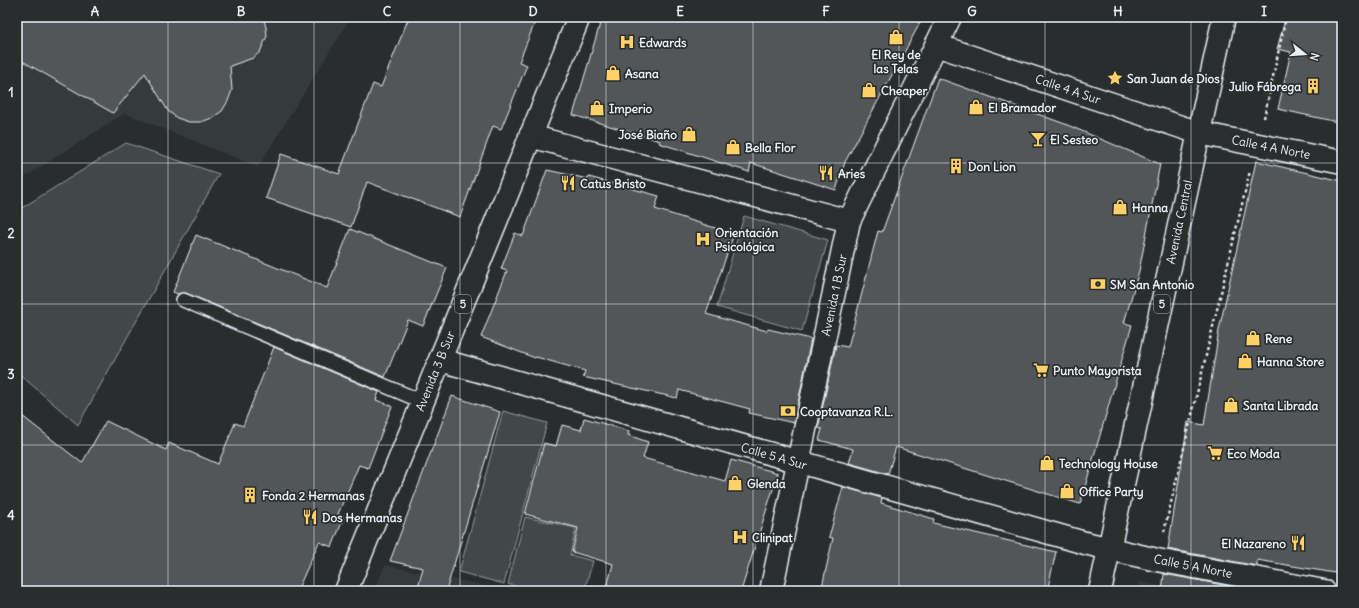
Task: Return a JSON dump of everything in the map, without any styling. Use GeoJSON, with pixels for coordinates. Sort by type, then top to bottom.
{"type":"FeatureCollection","features":[{"type":"Feature","properties":{"kind":"street","name":"Avenida 3 B Sur"},"geometry":{"type":"LineString","coordinates":[[346,591],[579,17]]}},
{"type":"Feature","properties":{"kind":"street","name":"Avenida 1 B Sur"},"geometry":{"type":"LineString","coordinates":[[771,591],[849,221],[950,17]]}},
{"type":"Feature","properties":{"kind":"street","name":"Avenida Central"},"geometry":{"type":"LineString","coordinates":[[1100,591],[1224,17]]}},
{"type":"Feature","properties":{"kind":"street","name":"Calle 4 A Sur"},"geometry":{"type":"LineString","coordinates":[[936,45],[1199,133]]}},
{"type":"Feature","properties":{"kind":"street","name":"Calle 4 A Norte"},"geometry":{"type":"LineString","coordinates":[[1199,133],[1342,162]]}},
{"type":"Feature","properties":{"kind":"street"},"geometry":{"type":"LineString","coordinates":[[530,136],[849,221]]}},
{"type":"Feature","properties":{"kind":"street","name":"Calle 5 A Sur"},"geometry":{"type":"LineString","coordinates":[[440,360],[1085,544],[1110,549]]}},
{"type":"Feature","properties":{"kind":"street","name":"Calle 5 A Norte"},"geometry":{"type":"LineString","coordinates":[[1110,549],[1157,560],[1324,591]]}},
{"type":"Feature","properties":{"kind":"lane"},"geometry":{"type":"LineString","coordinates":[[183,300],[422,402]]}},
{"type":"Feature","properties":{"kind":"path"},"geometry":{"type":"LineString","coordinates":[[1157,560],[1244,191],[1258,145],[1286,17]]}},
{"type":"Feature","properties":{"kind":"shaded area"},"geometry":{"type":"Polygon","coordinates":[[[17,17],[351,17],[258,167],[125,113],[17,182],[17,17]]]}},
{"type":"Feature","properties":{"kind":"shaded area"},"geometry":{"type":"Polygon","coordinates":[[[126,143],[219,174],[78,425],[17,372],[17,211],[126,143]]]}},
{"type":"Feature","properties":{"kind":"shaded area"},"geometry":{"type":"Polygon","coordinates":[[[744,216],[828,240],[802,331],[717,307],[744,216]]]}},
{"type":"Feature","properties":{"kind":"shaded area"},"geometry":{"type":"Polygon","coordinates":[[[503,411],[547,423],[504,584],[459,572],[503,411]]]}},
{"type":"Feature","properties":{"kind":"shaded area"},"geometry":{"type":"Polygon","coordinates":[[[525,517],[576,528],[570,555],[593,561],[584,591],[532,591],[508,584],[525,517]]]}},
{"type":"Feature","properties":{"kind":"shaded area"},"geometry":{"type":"Polygon","coordinates":[[[385,565],[511,591],[374,591],[385,565]]]}},
{"type":"Feature","properties":{"kind":"shaded area"},"geometry":{"type":"Polygon","coordinates":[[[1139,582],[1189,591],[1137,591],[1139,582]]]}},
{"type":"Feature","properties":{"kind":"building"},"geometry":{"type":"Polygon","coordinates":[[[17,17],[263,17],[267,36],[260,52],[253,58],[230,66],[232,90],[222,111],[212,118],[201,122],[189,122],[177,118],[168,111],[145,73],[113,113],[17,58],[17,17]]]}},
{"type":"Feature","properties":{"kind":"building"},"geometry":{"type":"Polygon","coordinates":[[[409,17],[537,17],[519,62],[527,65],[501,129],[493,126],[460,217],[367,182],[351,227],[266,198],[281,154],[339,174],[373,84],[381,87],[409,17]]]}},
{"type":"Feature","properties":{"kind":"building"},"geometry":{"type":"Polygon","coordinates":[[[602,17],[906,17],[920,23],[845,162],[836,190],[751,163],[749,172],[659,143],[660,141],[573,115],[602,17]]]}},
{"type":"Feature","properties":{"kind":"building"},"geometry":{"type":"Polygon","coordinates":[[[1286,17],[1342,17],[1342,123],[1278,109],[1291,52],[1277,49],[1286,17]]]}},
{"type":"Feature","properties":{"kind":"building"},"geometry":{"type":"Polygon","coordinates":[[[938,78],[1065,124],[1160,164],[1139,271],[1124,323],[1132,325],[1080,504],[896,447],[888,474],[849,463],[853,449],[819,440],[822,429],[818,428],[836,345],[848,347],[878,231],[882,232],[938,78]]]}},
{"type":"Feature","properties":{"kind":"building"},"geometry":{"type":"Polygon","coordinates":[[[1256,161],[1342,181],[1342,570],[1336,569],[1335,573],[1257,560],[1257,566],[1168,549],[1188,422],[1204,425],[1219,330],[1256,161]]]}},
{"type":"Feature","properties":{"kind":"building"},"geometry":{"type":"Polygon","coordinates":[[[547,170],[588,179],[589,177],[659,196],[655,209],[734,234],[706,314],[767,331],[768,329],[811,339],[794,423],[749,413],[750,409],[679,390],[677,398],[583,377],[585,371],[536,357],[535,358],[481,337],[507,271],[501,269],[515,233],[523,236],[547,170]]]}},
{"type":"Feature","properties":{"kind":"building"},"geometry":{"type":"Polygon","coordinates":[[[350,229],[447,268],[423,326],[408,320],[385,377],[186,293],[178,294],[173,292],[196,235],[327,288],[350,229]]]}},
{"type":"Feature","properties":{"kind":"building"},"geometry":{"type":"Polygon","coordinates":[[[274,347],[379,392],[376,400],[392,406],[368,468],[359,465],[338,514],[344,517],[332,547],[319,542],[297,591],[17,591],[17,412],[82,463],[106,421],[166,450],[169,443],[218,464],[235,423],[243,426],[274,347]]]}},
{"type":"Feature","properties":{"kind":"building"},"geometry":{"type":"Polygon","coordinates":[[[452,396],[500,412],[446,591],[417,591],[423,568],[390,561],[452,396]]]}},
{"type":"Feature","properties":{"kind":"building"},"geometry":{"type":"Polygon","coordinates":[[[584,418],[629,431],[628,435],[648,442],[643,458],[725,481],[731,460],[778,473],[741,591],[606,591],[613,564],[572,552],[578,528],[525,514],[544,443],[556,446],[562,425],[581,430],[584,418]]]}},
{"type":"Feature","properties":{"kind":"building"},"geometry":{"type":"Polygon","coordinates":[[[843,487],[882,498],[881,503],[934,519],[933,523],[1056,552],[1047,591],[821,591],[833,538],[829,537],[843,487]]]}},
{"type":"Feature","properties":{"kind":"building"},"geometry":{"type":"Polygon","coordinates":[[[1164,574],[1255,591],[1162,591],[1164,574]]]}},
{"type":"Feature","properties":{"kind":"place","name":"El Rey de las Telas"},"geometry":{"type":"Point","coordinates":[896,37]}},
{"type":"Feature","properties":{"kind":"place","name":"Edwards"},"geometry":{"type":"Point","coordinates":[627,42]}},
{"type":"Feature","properties":{"kind":"place","name":"Asana"},"geometry":{"type":"Point","coordinates":[613,73]}},
{"type":"Feature","properties":{"kind":"place","name":"San Juan de Dios"},"geometry":{"type":"Point","coordinates":[1115,78]}},
{"type":"Feature","properties":{"kind":"place","name":"Julio Fábrega"},"geometry":{"type":"Point","coordinates":[1313,86]}},
{"type":"Feature","properties":{"kind":"place","name":"Cheaper"},"geometry":{"type":"Point","coordinates":[869,90]}},
{"type":"Feature","properties":{"kind":"place","name":"El Bramador"},"geometry":{"type":"Point","coordinates":[976,107]}},
{"type":"Feature","properties":{"kind":"place","name":"Imperio"},"geometry":{"type":"Point","coordinates":[597,108]}},
{"type":"Feature","properties":{"kind":"place","name":"José Biaño"},"geometry":{"type":"Point","coordinates":[689,134]}},
{"type":"Feature","properties":{"kind":"place","name":"El Sesteo"},"geometry":{"type":"Point","coordinates":[1038,139]}},
{"type":"Feature","properties":{"kind":"place","name":"Bella Flor"},"geometry":{"type":"Point","coordinates":[733,147]}},
{"type":"Feature","properties":{"kind":"place","name":"Don Lion"},"geometry":{"type":"Point","coordinates":[956,166]}},
{"type":"Feature","properties":{"kind":"place","name":"Aries"},"geometry":{"type":"Point","coordinates":[826,173]}},
{"type":"Feature","properties":{"kind":"place","name":"Catus Bristo"},"geometry":{"type":"Point","coordinates":[568,183]}},
{"type":"Feature","properties":{"kind":"place","name":"Hanna"},"geometry":{"type":"Point","coordinates":[1120,207]}},
{"type":"Feature","properties":{"kind":"place","name":"Orientación Psicológica"},"geometry":{"type":"Point","coordinates":[703,239]}},
{"type":"Feature","properties":{"kind":"place","name":"SM San Antonio"},"geometry":{"type":"Point","coordinates":[1098,284]}},
{"type":"Feature","properties":{"kind":"place","name":"Rene"},"geometry":{"type":"Point","coordinates":[1253,338]}},
{"type":"Feature","properties":{"kind":"place","name":"Hanna Store"},"geometry":{"type":"Point","coordinates":[1245,361]}},
{"type":"Feature","properties":{"kind":"place","name":"Punto Mayorista"},"geometry":{"type":"Point","coordinates":[1041,370]}},
{"type":"Feature","properties":{"kind":"place","name":"Santa Librada"},"geometry":{"type":"Point","coordinates":[1231,405]}},
{"type":"Feature","properties":{"kind":"place","name":"Cooptavanza R.L."},"geometry":{"type":"Point","coordinates":[788,411]}},
{"type":"Feature","properties":{"kind":"place","name":"Eco Moda"},"geometry":{"type":"Point","coordinates":[1215,453]}},
{"type":"Feature","properties":{"kind":"place","name":"Technology House"},"geometry":{"type":"Point","coordinates":[1047,463]}},
{"type":"Feature","properties":{"kind":"place","name":"Glenda"},"geometry":{"type":"Point","coordinates":[735,483]}},
{"type":"Feature","properties":{"kind":"place","name":"Office Party"},"geometry":{"type":"Point","coordinates":[1067,491]}},
{"type":"Feature","properties":{"kind":"place","name":"Fonda 2 Hermanas"},"geometry":{"type":"Point","coordinates":[250,495]}},
{"type":"Feature","properties":{"kind":"place","name":"Dos Hermanas"},"geometry":{"type":"Point","coordinates":[310,517]}},
{"type":"Feature","properties":{"kind":"place","name":"Clinipat"},"geometry":{"type":"Point","coordinates":[740,537]}},
{"type":"Feature","properties":{"kind":"place","name":"El Nazareno"},"geometry":{"type":"Point","coordinates":[1298,543]}}]}
